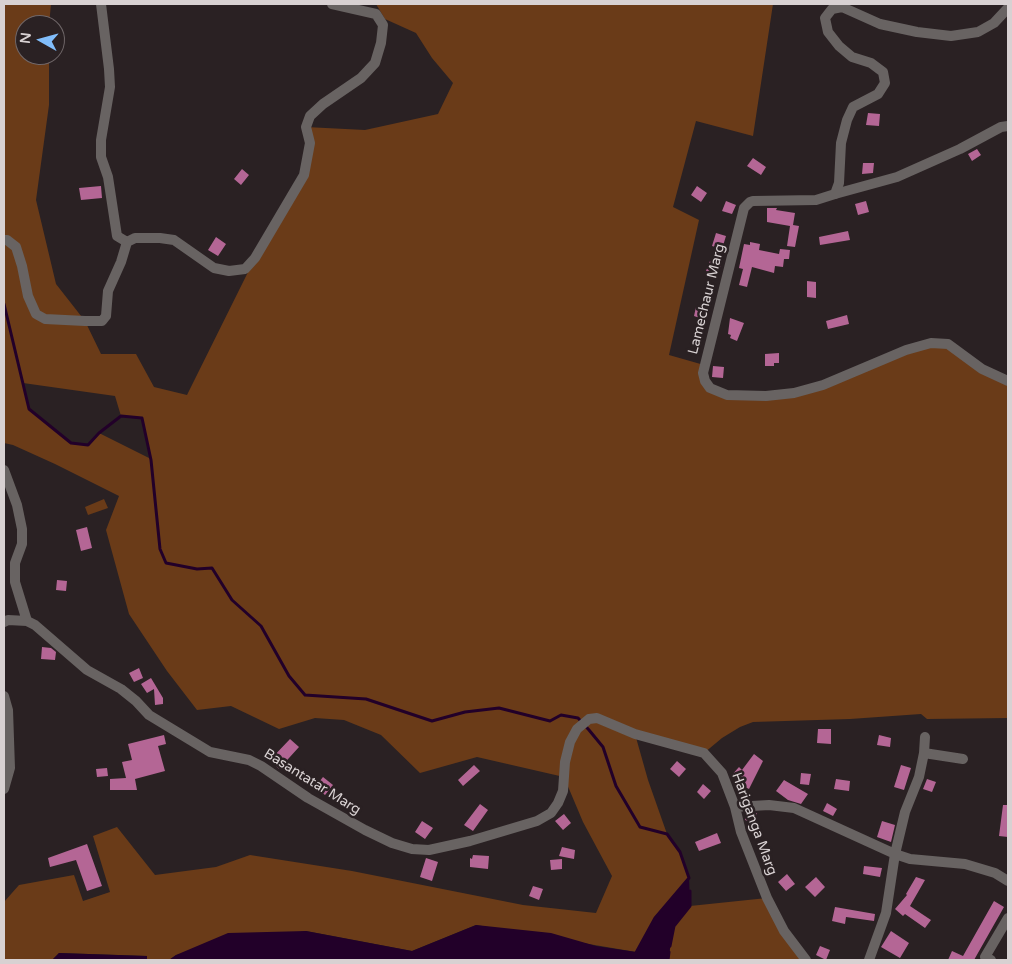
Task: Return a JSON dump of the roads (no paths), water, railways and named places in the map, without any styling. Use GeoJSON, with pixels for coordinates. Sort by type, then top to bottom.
{"type":"FeatureCollection","features":[{"type":"Feature","properties":{"kind":"street"},"geometry":{"type":"LineString","coordinates":[[101,4],[110,87],[101,140],[101,157],[108,177],[117,236],[127,242]]}},
{"type":"Feature","properties":{"kind":"street"},"geometry":{"type":"LineString","coordinates":[[4,240],[7,240],[16,247],[28,296],[36,314],[45,318],[102,321],[106,316],[108,291],[122,262],[127,242],[135,238],[174,240],[214,268],[229,271],[244,269],[255,258],[304,175],[310,143],[306,127],[310,116],[323,104],[361,78],[375,63],[381,44],[383,25],[376,14],[332,4]]}},
{"type":"Feature","properties":{"kind":"street"},"geometry":{"type":"LineString","coordinates":[[835,194],[839,183],[840,143],[847,120],[853,107],[878,94],[885,83],[883,72],[871,63],[852,57],[839,46],[828,32],[825,18],[832,10],[842,7],[880,24],[917,32],[951,36],[978,32],[994,23],[1008,8]]}},
{"type":"Feature","properties":{"kind":"street","name":"Lamechaur Marg"},"geometry":{"type":"LineString","coordinates":[[1008,126],[1001,127],[951,153],[897,177],[816,200],[750,202],[744,208],[703,373],[705,381],[710,388],[727,395],[766,396],[794,393],[823,385],[906,350],[931,342],[948,344],[982,369],[1008,380]]}},
{"type":"Feature","properties":{"kind":"street"},"geometry":{"type":"LineString","coordinates":[[4,470],[17,505],[22,529],[22,544],[15,563],[15,582],[27,621],[8,620],[4,622]]}},
{"type":"Feature","properties":{"kind":"street","name":"Basantatar Marg"},"geometry":{"type":"LineString","coordinates":[[27,621],[48,635],[87,670],[121,689],[149,715],[193,743],[210,752],[249,760],[308,798],[365,830],[412,850],[429,850],[470,841],[537,821],[551,813],[563,791],[565,762],[570,742],[577,729],[589,719]]}},
{"type":"Feature","properties":{"kind":"street"},"geometry":{"type":"LineString","coordinates":[[4,696],[8,710],[10,760],[10,768],[4,789]]}},
{"type":"Feature","properties":{"kind":"street","name":"Hariganga Marg"},"geometry":{"type":"LineString","coordinates":[[589,719],[597,718],[634,734],[704,753],[722,773],[735,807],[741,832],[767,898],[784,931],[806,960]]}},
{"type":"Feature","properties":{"kind":"street"},"geometry":{"type":"LineString","coordinates":[[869,960],[886,913],[895,854],[905,812],[919,777],[926,738]]}},
{"type":"Feature","properties":{"kind":"street"},"geometry":{"type":"LineString","coordinates":[[924,753],[963,759]]}},
{"type":"Feature","properties":{"kind":"street"},"geometry":{"type":"LineString","coordinates":[[735,807],[769,805],[794,808],[895,854],[910,859],[965,864],[995,873],[1008,881]]}},
{"type":"Feature","properties":{"kind":"street"},"geometry":{"type":"LineString","coordinates":[[991,960],[985,957],[1008,918]]}},
{"type":"Feature","properties":{"kind":"waterway"},"geometry":{"type":"LineString","coordinates":[[4,304],[29,409],[71,443],[88,445],[99,433],[121,416],[142,418],[151,460],[160,549],[166,563],[197,569],[212,568],[232,600],[261,626],[289,676],[305,695],[366,699],[432,721],[465,712],[499,708],[550,721],[561,715],[578,718],[603,747],[616,786],[640,827],[667,834],[680,852],[689,878],[655,918],[632,960]]}},
{"type":"Feature","properties":{"kind":"waterway"},"geometry":{"type":"LineString","coordinates":[[670,946],[674,926],[690,906],[690,891]]}},
{"type":"Feature","properties":{"kind":"waterway"},"geometry":{"type":"LineString","coordinates":[[668,960],[669,952]]}}]}
